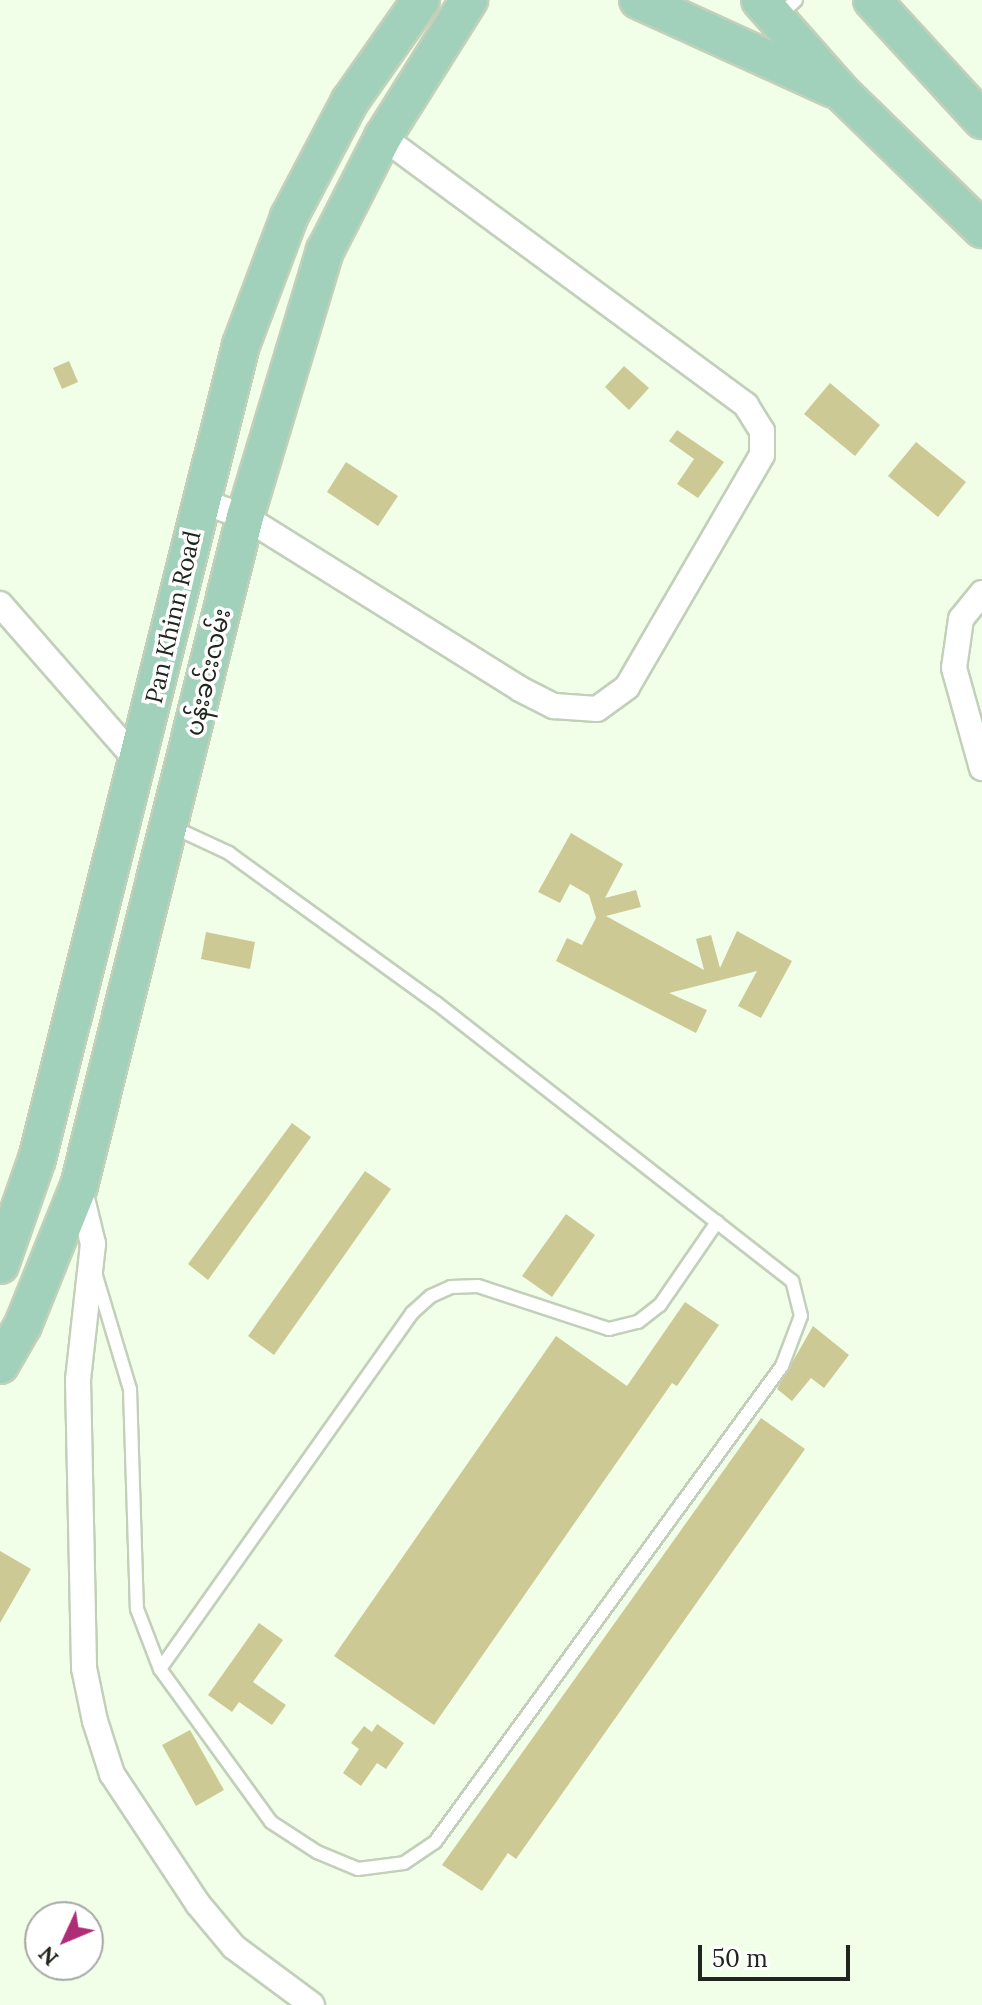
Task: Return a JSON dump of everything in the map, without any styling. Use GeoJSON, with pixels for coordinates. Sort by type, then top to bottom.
{"type":"FeatureCollection","features":[{"type":"Feature","properties":{"kind":"main road","name":"Pan Khinn Road"},"geometry":{"type":"LineString","coordinates":[[2,1257],[37,1159],[139,763],[199,500],[241,345],[289,217],[350,101],[421,0]]}},
{"type":"Feature","properties":{"kind":"main road"},"geometry":{"type":"LineString","coordinates":[[463,9],[498,0]]}},
{"type":"Feature","properties":{"kind":"main road"},"geometry":{"type":"LineString","coordinates":[[638,0],[841,92]]}},
{"type":"Feature","properties":{"kind":"main road"},"geometry":{"type":"LineString","coordinates":[[872,0],[982,120]]}},
{"type":"Feature","properties":{"kind":"main road"},"geometry":{"type":"LineString","coordinates":[[777,6],[841,92],[982,229]]}},
{"type":"Feature","properties":{"kind":"main road","name":"ပန်းခင်းလမ်း"},"geometry":{"type":"LineString","coordinates":[[0,1365],[49,1260],[79,1186],[172,827],[245,517],[325,251],[383,137],[463,9]]}},
{"type":"Feature","properties":{"kind":"street"},"geometry":{"type":"LineString","coordinates":[[199,500],[245,517],[520,689],[554,706],[597,709],[627,687],[762,455],[762,431],[746,405],[383,137]]}},
{"type":"Feature","properties":{"kind":"street"},"geometry":{"type":"LineString","coordinates":[[982,593],[961,619],[954,668],[982,768]]}},
{"type":"Feature","properties":{"kind":"street"},"geometry":{"type":"LineString","coordinates":[[0,604],[139,763]]}},
{"type":"Feature","properties":{"kind":"street"},"geometry":{"type":"LineString","coordinates":[[79,1186],[93,1244],[93,1266],[78,1379],[84,1668],[95,1721],[112,1774],[198,1904],[234,1947],[312,2005]]}},
{"type":"Feature","properties":{"kind":"street"},"geometry":{"type":"LineString","coordinates":[[2,1257],[49,1260]]}},
{"type":"Feature","properties":{"kind":"lane"},"geometry":{"type":"LineString","coordinates":[[93,1266],[130,1389],[137,1609],[160,1669],[271,1822],[317,1852],[358,1869],[404,1863],[435,1842],[782,1366],[801,1316],[792,1281],[436,1003],[242,862],[172,827]]}},
{"type":"Feature","properties":{"kind":"lane"},"geometry":{"type":"LineString","coordinates":[[160,1669],[412,1313],[431,1296],[451,1287],[478,1286],[609,1329],[638,1322],[660,1305],[717,1222]]}},
{"type":"Feature","properties":{"kind":"building"},"geometry":{"type":"Polygon","coordinates":[[[69,361],[78,382],[62,389],[53,368],[69,361]]]}},
{"type":"Feature","properties":{"kind":"building"},"geometry":{"type":"Polygon","coordinates":[[[624,366],[649,388],[629,410],[605,387],[624,366]]]}},
{"type":"Feature","properties":{"kind":"building"},"geometry":{"type":"Polygon","coordinates":[[[830,383],[880,425],[855,456],[804,414],[830,383]]]}},
{"type":"Feature","properties":{"kind":"building"},"geometry":{"type":"Polygon","coordinates":[[[677,430],[724,462],[698,498],[677,484],[694,459],[669,441],[677,430]]]}},
{"type":"Feature","properties":{"kind":"building"},"geometry":{"type":"Polygon","coordinates":[[[916,442],[966,482],[938,517],[888,476],[916,442]]]}},
{"type":"Feature","properties":{"kind":"building"},"geometry":{"type":"Polygon","coordinates":[[[346,462],[398,496],[378,526],[327,492],[346,462]]]}},
{"type":"Feature","properties":{"kind":"building"},"geometry":{"type":"Polygon","coordinates":[[[571,833],[623,864],[605,898],[636,890],[641,907],[606,916],[704,970],[696,939],[711,935],[720,968],[737,931],[792,961],[761,1018],[738,1006],[757,971],[669,993],[707,1010],[696,1033],[556,961],[567,938],[582,945],[596,918],[589,895],[570,884],[560,903],[538,892],[571,833]]]}},
{"type":"Feature","properties":{"kind":"building"},"geometry":{"type":"Polygon","coordinates":[[[206,932],[255,942],[250,969],[201,959],[206,932]]]}},
{"type":"Feature","properties":{"kind":"building"},"geometry":{"type":"Polygon","coordinates":[[[292,1123],[311,1137],[208,1280],[188,1264],[292,1123]]]}},
{"type":"Feature","properties":{"kind":"building"},"geometry":{"type":"Polygon","coordinates":[[[365,1171],[391,1189],[274,1355],[248,1336],[365,1171]]]}},
{"type":"Feature","properties":{"kind":"building"},"geometry":{"type":"Polygon","coordinates":[[[566,1214],[595,1235],[552,1297],[522,1276],[566,1214]]]}},
{"type":"Feature","properties":{"kind":"building"},"geometry":{"type":"Polygon","coordinates":[[[685,1302],[719,1325],[677,1386],[672,1383],[434,1725],[334,1656],[556,1336],[627,1386],[685,1302]]]}},
{"type":"Feature","properties":{"kind":"building"},"geometry":{"type":"Polygon","coordinates":[[[813,1326],[849,1355],[824,1388],[811,1378],[792,1401],[777,1389],[813,1326]]]}},
{"type":"Feature","properties":{"kind":"building"},"geometry":{"type":"Polygon","coordinates":[[[761,1418],[805,1449],[516,1859],[508,1853],[482,1891],[442,1865],[761,1418]]]}},
{"type":"Feature","properties":{"kind":"building"},"geometry":{"type":"Polygon","coordinates":[[[0,1551],[31,1569],[0,1623],[0,1551]]]}},
{"type":"Feature","properties":{"kind":"building"},"geometry":{"type":"Polygon","coordinates":[[[259,1623],[283,1640],[253,1682],[286,1705],[272,1725],[239,1702],[232,1712],[208,1695],[259,1623]]]}},
{"type":"Feature","properties":{"kind":"building"},"geometry":{"type":"Polygon","coordinates":[[[377,1724],[404,1743],[386,1769],[377,1763],[361,1786],[343,1773],[359,1749],[351,1743],[364,1726],[372,1732],[377,1724]]]}},
{"type":"Feature","properties":{"kind":"building"},"geometry":{"type":"Polygon","coordinates":[[[190,1730],[224,1790],[196,1806],[162,1745],[190,1730]]]}}]}
